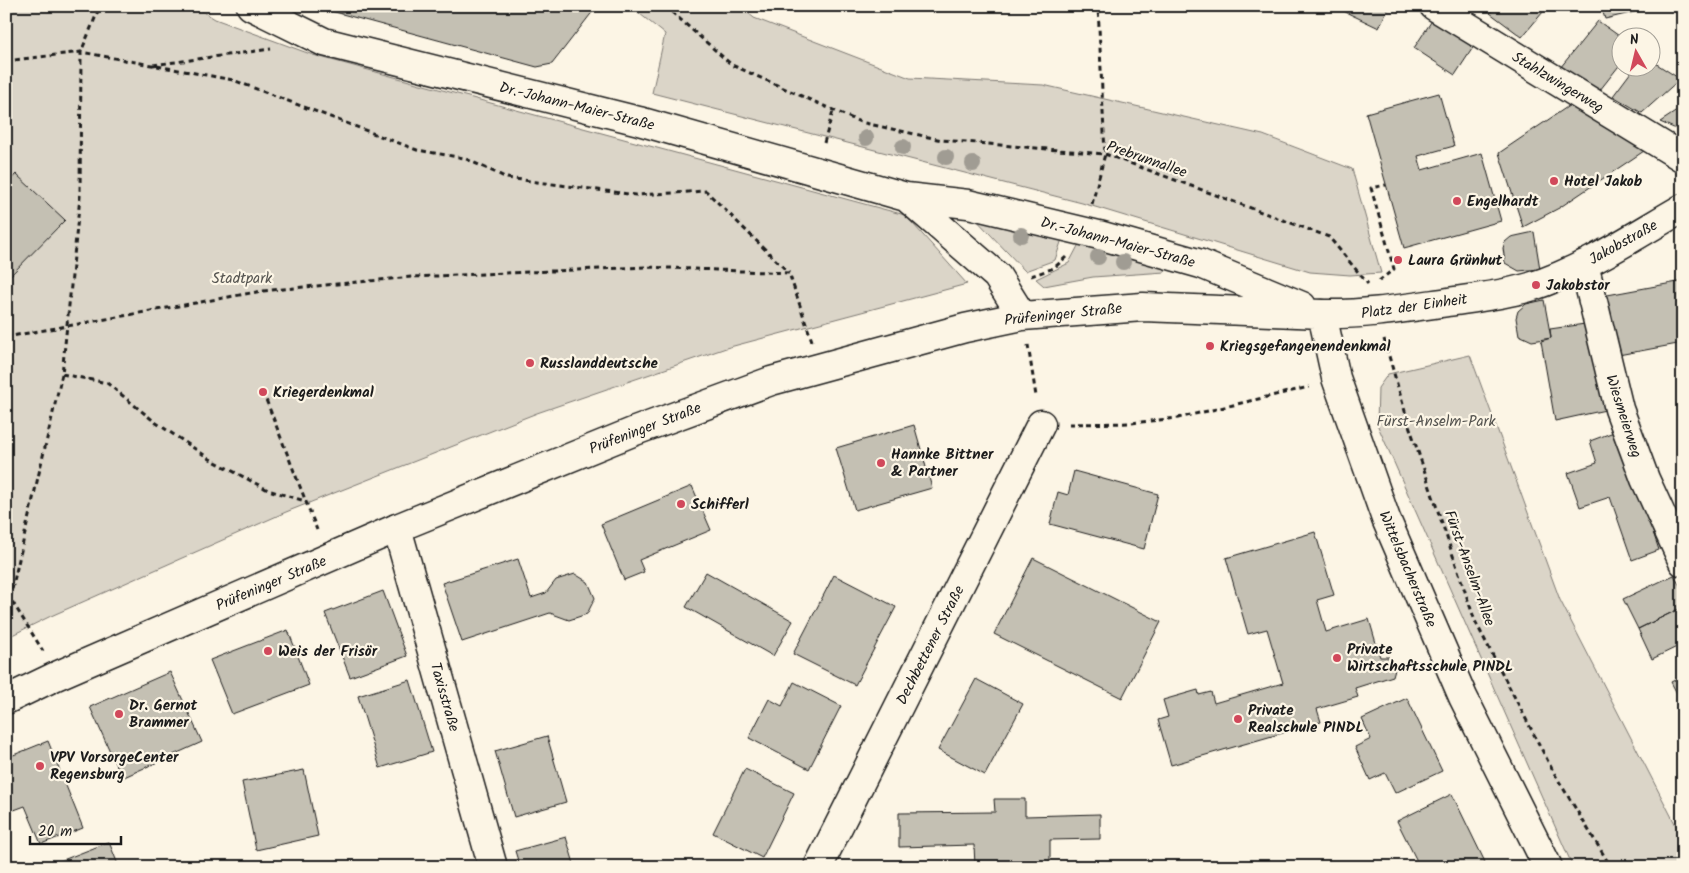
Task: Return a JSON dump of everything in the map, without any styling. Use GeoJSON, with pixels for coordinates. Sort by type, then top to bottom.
{"type":"FeatureCollection","features":[{"type":"Feature","properties":{"kind":"street","name":"Dr.-Johann-Maier-Straße"},"geometry":{"type":"LineString","coordinates":[[251,6],[324,42],[639,121],[906,197],[968,204],[1099,236],[1200,264],[1322,314]]}},
{"type":"Feature","properties":{"kind":"street","name":"Stahlzwingerweg"},"geometry":{"type":"LineString","coordinates":[[1434,6],[1683,158]]}},
{"type":"Feature","properties":{"kind":"street","name":"Dr.-Johann-Maier-Straße"},"geometry":{"type":"LineString","coordinates":[[906,197],[996,276],[1022,316]]}},
{"type":"Feature","properties":{"kind":"street","name":"Jakobstraße"},"geometry":{"type":"LineString","coordinates":[[1505,293],[1532,286],[1584,264],[1683,208]]}},
{"type":"Feature","properties":{"kind":"street","name":"Wiesmeierweg"},"geometry":{"type":"LineString","coordinates":[[1584,264],[1619,409],[1645,479],[1683,562]]}},
{"type":"Feature","properties":{"kind":"street","name":"Platz der Einheit"},"geometry":{"type":"LineString","coordinates":[[1322,314],[1354,315],[1374,300],[1505,293]]}},
{"type":"Feature","properties":{"kind":"street","name":"Prüfeninger Straße"},"geometry":{"type":"LineString","coordinates":[[6,700],[56,676],[397,528],[635,431],[771,382],[965,328],[1022,316],[1143,307],[1322,314]]}},
{"type":"Feature","properties":{"kind":"street","name":"Wittelsbacherstraße"},"geometry":{"type":"LineString","coordinates":[[1322,314],[1336,378],[1386,519],[1463,697],[1548,867]]}},
{"type":"Feature","properties":{"kind":"street","name":"Dechbettener Straße"},"geometry":{"type":"LineString","coordinates":[[818,867],[1041,424]]}},
{"type":"Feature","properties":{"kind":"street","name":"Taxisstraße"},"geometry":{"type":"LineString","coordinates":[[397,528],[493,867]]}},
{"type":"Feature","properties":{"kind":"path"},"geometry":{"type":"LineString","coordinates":[[56,676],[8,597],[62,374],[80,197],[81,52],[100,6]]}},
{"type":"Feature","properties":{"kind":"path","name":"Prebrunnallee"},"geometry":{"type":"LineString","coordinates":[[665,6],[732,66],[860,122],[942,140],[1105,154],[1329,237],[1374,300]]}},
{"type":"Feature","properties":{"kind":"path"},"geometry":{"type":"LineString","coordinates":[[1098,6],[1103,114]]}},
{"type":"Feature","properties":{"kind":"path"},"geometry":{"type":"LineString","coordinates":[[149,66],[275,49]]}},
{"type":"Feature","properties":{"kind":"path"},"geometry":{"type":"LineString","coordinates":[[6,61],[81,52],[233,80],[417,150],[464,158],[507,178],[636,195],[706,191],[789,273],[820,368]]}},
{"type":"Feature","properties":{"kind":"path"},"geometry":{"type":"LineString","coordinates":[[822,149],[833,110]]}},
{"type":"Feature","properties":{"kind":"path"},"geometry":{"type":"LineString","coordinates":[[1374,300],[1394,269],[1372,188],[1386,185]]}},
{"type":"Feature","properties":{"kind":"path"},"geometry":{"type":"LineString","coordinates":[[6,337],[262,291],[412,277],[646,267],[789,273]]}},
{"type":"Feature","properties":{"kind":"path","name":"Fürst-Anselm-Allee"},"geometry":{"type":"LineString","coordinates":[[1374,300],[1409,425],[1475,621],[1554,773],[1611,867]]}},
{"type":"Feature","properties":{"kind":"path"},"geometry":{"type":"LineString","coordinates":[[1022,316],[1041,424],[1131,423],[1178,418],[1298,390],[1336,378]]}},
{"type":"Feature","properties":{"kind":"path"},"geometry":{"type":"LineString","coordinates":[[62,374],[107,383],[155,422],[210,459],[268,490],[305,500]]}},
{"type":"Feature","properties":{"kind":"path"},"geometry":{"type":"LineString","coordinates":[[263,392],[328,559]]}},
{"type":"Feature","properties":{"kind":"green space","name":"Stadtpark"},"geometry":{"type":"Polygon","coordinates":[[[6,6],[194,6],[215,19],[313,55],[905,215],[967,284],[726,348],[537,413],[286,512],[51,616],[6,638],[6,6]]]}},
{"type":"Feature","properties":{"kind":"green space"},"geometry":{"type":"Polygon","coordinates":[[[630,6],[740,6],[754,18],[910,78],[1043,85],[1263,135],[1352,169],[1381,273],[1350,275],[1310,272],[1082,203],[652,93],[665,34],[630,6]]]}},
{"type":"Feature","properties":{"kind":"green space"},"geometry":{"type":"Polygon","coordinates":[[[972,215],[1063,236],[1055,260],[1025,271],[972,215]]]}},
{"type":"Feature","properties":{"kind":"green space"},"geometry":{"type":"Polygon","coordinates":[[[1086,242],[1166,266],[1165,272],[1093,277],[1044,286],[1036,279],[1069,263],[1079,244],[1086,242]]]}},
{"type":"Feature","properties":{"kind":"green space","name":"Fürst-Anselm-Park"},"geometry":{"type":"Polygon","coordinates":[[[1470,355],[1560,600],[1683,839],[1683,867],[1573,867],[1377,424],[1378,388],[1388,374],[1470,355]]]}},
{"type":"Feature","properties":{"kind":"building"},"geometry":{"type":"Polygon","coordinates":[[[320,6],[597,6],[552,64],[537,67],[320,8],[320,6]]]}},
{"type":"Feature","properties":{"kind":"building"},"geometry":{"type":"Polygon","coordinates":[[[1333,6],[1389,6],[1379,28],[1333,6]]]}},
{"type":"Feature","properties":{"kind":"building"},"geometry":{"type":"Polygon","coordinates":[[[1497,6],[1548,6],[1522,37],[1490,13],[1497,6]]]}},
{"type":"Feature","properties":{"kind":"building"},"geometry":{"type":"Polygon","coordinates":[[[1601,6],[1660,6],[1605,19],[1601,6]]]}},
{"type":"Feature","properties":{"kind":"building"},"geometry":{"type":"Polygon","coordinates":[[[1433,19],[1474,46],[1455,75],[1414,48],[1433,19]]]}},
{"type":"Feature","properties":{"kind":"building"},"geometry":{"type":"Polygon","coordinates":[[[1598,21],[1612,31],[1612,75],[1600,90],[1560,68],[1598,21]]]}},
{"type":"Feature","properties":{"kind":"building"},"geometry":{"type":"Polygon","coordinates":[[[1662,67],[1680,79],[1642,113],[1613,96],[1626,78],[1662,78],[1662,67]]]}},
{"type":"Feature","properties":{"kind":"building"},"geometry":{"type":"Polygon","coordinates":[[[1439,93],[1454,146],[1418,156],[1422,170],[1482,153],[1501,221],[1404,248],[1366,113],[1439,93]]]}},
{"type":"Feature","properties":{"kind":"building","name":"Hotel Jakob"},"geometry":{"type":"Polygon","coordinates":[[[1573,103],[1644,151],[1559,208],[1523,227],[1499,153],[1573,103]]]}},
{"type":"Feature","properties":{"kind":"building"},"geometry":{"type":"Polygon","coordinates":[[[1683,107],[1683,132],[1660,122],[1683,107]]]}},
{"type":"Feature","properties":{"kind":"building"},"geometry":{"type":"Polygon","coordinates":[[[16,174],[65,220],[6,280],[6,185],[16,174]]]}},
{"type":"Feature","properties":{"kind":"building"},"geometry":{"type":"Polygon","coordinates":[[[1534,232],[1540,269],[1519,271],[1505,263],[1503,248],[1505,242],[1511,237],[1534,232]]]}},
{"type":"Feature","properties":{"kind":"building"},"geometry":{"type":"Polygon","coordinates":[[[1683,281],[1683,343],[1613,356],[1602,296],[1683,281]]]}},
{"type":"Feature","properties":{"kind":"building"},"geometry":{"type":"Polygon","coordinates":[[[1544,300],[1551,338],[1532,341],[1519,335],[1516,318],[1518,311],[1526,304],[1544,300]]]}},
{"type":"Feature","properties":{"kind":"building"},"geometry":{"type":"Polygon","coordinates":[[[1592,323],[1610,409],[1555,421],[1541,341],[1551,338],[1550,329],[1592,323]]]}},
{"type":"Feature","properties":{"kind":"building"},"geometry":{"type":"Polygon","coordinates":[[[914,425],[932,488],[855,510],[836,448],[914,425]]]}},
{"type":"Feature","properties":{"kind":"building"},"geometry":{"type":"Polygon","coordinates":[[[1619,430],[1659,550],[1632,560],[1610,497],[1580,507],[1568,473],[1597,463],[1590,441],[1619,430]]]}},
{"type":"Feature","properties":{"kind":"building"},"geometry":{"type":"Polygon","coordinates":[[[1074,471],[1158,494],[1144,549],[1050,524],[1058,492],[1068,495],[1074,471]]]}},
{"type":"Feature","properties":{"kind":"building"},"geometry":{"type":"Polygon","coordinates":[[[692,486],[711,530],[639,560],[644,572],[624,580],[601,524],[692,486]]]}},
{"type":"Feature","properties":{"kind":"building"},"geometry":{"type":"Polygon","coordinates":[[[1315,532],[1334,595],[1317,600],[1326,632],[1369,619],[1380,657],[1389,657],[1396,665],[1393,676],[1355,688],[1358,697],[1317,709],[1321,722],[1171,765],[1158,720],[1168,717],[1163,700],[1198,690],[1199,695],[1211,692],[1214,703],[1283,683],[1267,629],[1248,634],[1226,558],[1315,532]]]}},
{"type":"Feature","properties":{"kind":"building"},"geometry":{"type":"Polygon","coordinates":[[[1033,558],[1161,622],[1122,698],[994,634],[1033,558]]]}},
{"type":"Feature","properties":{"kind":"building"},"geometry":{"type":"Polygon","coordinates":[[[518,559],[531,598],[546,593],[556,580],[575,574],[588,582],[595,598],[587,614],[569,620],[550,613],[462,642],[442,583],[518,559]]]}},
{"type":"Feature","properties":{"kind":"building"},"geometry":{"type":"Polygon","coordinates":[[[706,572],[793,621],[773,656],[686,607],[706,572]]]}},
{"type":"Feature","properties":{"kind":"building"},"geometry":{"type":"Polygon","coordinates":[[[834,575],[896,607],[855,685],[793,654],[834,575]]]}},
{"type":"Feature","properties":{"kind":"building"},"geometry":{"type":"Polygon","coordinates":[[[1674,575],[1683,592],[1683,607],[1638,629],[1623,599],[1674,575]]]}},
{"type":"Feature","properties":{"kind":"building"},"geometry":{"type":"Polygon","coordinates":[[[383,591],[407,656],[350,677],[325,613],[383,591]]]}},
{"type":"Feature","properties":{"kind":"building"},"geometry":{"type":"Polygon","coordinates":[[[1683,607],[1683,644],[1652,659],[1638,629],[1683,607]]]}},
{"type":"Feature","properties":{"kind":"building"},"geometry":{"type":"Polygon","coordinates":[[[288,630],[309,685],[232,714],[210,660],[288,630]]]}},
{"type":"Feature","properties":{"kind":"building"},"geometry":{"type":"Polygon","coordinates":[[[170,672],[202,742],[122,778],[90,707],[170,672]]]}},
{"type":"Feature","properties":{"kind":"building"},"geometry":{"type":"Polygon","coordinates":[[[1683,676],[1683,705],[1671,682],[1683,676]]]}},
{"type":"Feature","properties":{"kind":"building"},"geometry":{"type":"Polygon","coordinates":[[[976,679],[1023,704],[985,775],[938,750],[976,679]]]}},
{"type":"Feature","properties":{"kind":"building"},"geometry":{"type":"Polygon","coordinates":[[[410,680],[432,752],[380,768],[358,696],[410,680]]]}},
{"type":"Feature","properties":{"kind":"building"},"geometry":{"type":"Polygon","coordinates":[[[794,682],[841,706],[809,769],[749,738],[769,699],[782,706],[794,682]]]}},
{"type":"Feature","properties":{"kind":"building"},"geometry":{"type":"Polygon","coordinates":[[[1407,698],[1442,771],[1395,793],[1385,773],[1370,780],[1355,747],[1371,739],[1362,719],[1407,698]]]}},
{"type":"Feature","properties":{"kind":"building"},"geometry":{"type":"Polygon","coordinates":[[[547,736],[566,802],[514,817],[495,751],[547,736]]]}},
{"type":"Feature","properties":{"kind":"building"},"geometry":{"type":"Polygon","coordinates":[[[48,741],[83,828],[41,844],[25,806],[6,813],[6,758],[48,741]]]}},
{"type":"Feature","properties":{"kind":"building"},"geometry":{"type":"Polygon","coordinates":[[[745,769],[794,793],[762,858],[713,833],[745,769]]]}},
{"type":"Feature","properties":{"kind":"building"},"geometry":{"type":"Polygon","coordinates":[[[304,770],[318,836],[256,850],[242,782],[304,770]]]}},
{"type":"Feature","properties":{"kind":"building"},"geometry":{"type":"Polygon","coordinates":[[[1452,794],[1485,862],[1476,867],[1420,867],[1397,821],[1452,794]]]}},
{"type":"Feature","properties":{"kind":"building"},"geometry":{"type":"Polygon","coordinates":[[[994,799],[1025,799],[1025,816],[1100,814],[1100,839],[1050,840],[1050,865],[975,866],[974,845],[899,847],[899,813],[995,812],[994,799]]]}},
{"type":"Feature","properties":{"kind":"building"},"geometry":{"type":"Polygon","coordinates":[[[566,837],[575,867],[520,867],[515,851],[566,837]]]}},
{"type":"Feature","properties":{"kind":"building"},"geometry":{"type":"Polygon","coordinates":[[[109,842],[119,867],[45,867],[109,842]]]}},
{"type":"Feature","properties":{"kind":"place","name":"Hotel Jakob"},"geometry":{"type":"Point","coordinates":[1554,181]}},
{"type":"Feature","properties":{"kind":"place","name":"Engelhardt"},"geometry":{"type":"Point","coordinates":[1457,201]}},
{"type":"Feature","properties":{"kind":"place","name":"Laura Grünhut"},"geometry":{"type":"Point","coordinates":[1398,260]}},
{"type":"Feature","properties":{"kind":"place","name":"Jakobstor"},"geometry":{"type":"Point","coordinates":[1536,285]}},
{"type":"Feature","properties":{"kind":"place","name":"Kriegsgefangenendenkmal"},"geometry":{"type":"Point","coordinates":[1210,346]}},
{"type":"Feature","properties":{"kind":"place","name":"Russlanddeutsche"},"geometry":{"type":"Point","coordinates":[530,363]}},
{"type":"Feature","properties":{"kind":"place","name":"Kriegerdenkmal"},"geometry":{"type":"Point","coordinates":[263,392]}},
{"type":"Feature","properties":{"kind":"place","name":"Hannke Bittner & Partner"},"geometry":{"type":"Point","coordinates":[881,463]}},
{"type":"Feature","properties":{"kind":"place","name":"Schifferl"},"geometry":{"type":"Point","coordinates":[681,504]}},
{"type":"Feature","properties":{"kind":"place","name":"Weis der Frisör"},"geometry":{"type":"Point","coordinates":[268,651]}},
{"type":"Feature","properties":{"kind":"place","name":"Private Wirtschaftsschule PINDL"},"geometry":{"type":"Point","coordinates":[1337,658]}},
{"type":"Feature","properties":{"kind":"place","name":"Dr. Gernot Brammer"},"geometry":{"type":"Point","coordinates":[119,714]}},
{"type":"Feature","properties":{"kind":"place","name":"Private Realschule PINDL"},"geometry":{"type":"Point","coordinates":[1238,719]}},
{"type":"Feature","properties":{"kind":"place","name":"VPV VorsorgeCenter Regensburg"},"geometry":{"type":"Point","coordinates":[40,766]}}]}
